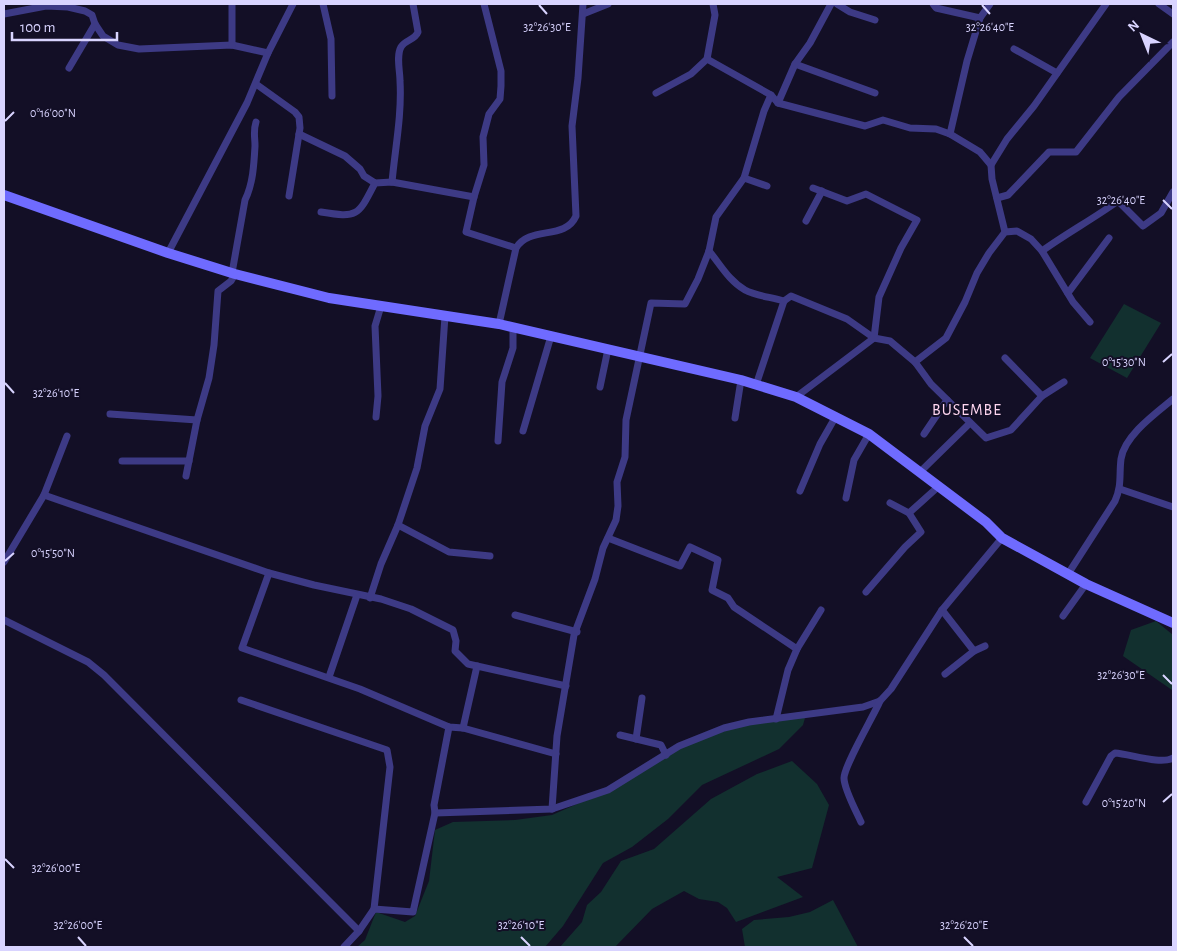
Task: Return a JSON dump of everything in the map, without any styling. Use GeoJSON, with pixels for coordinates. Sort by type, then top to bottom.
{"type":"FeatureCollection","features":[{"type":"Feature","properties":{"kind":"street"},"geometry":{"type":"LineString","coordinates":[[232,4],[232,45]]}},
{"type":"Feature","properties":{"kind":"street"},"geometry":{"type":"LineString","coordinates":[[168,253],[247,104],[268,53],[293,4]]}},
{"type":"Feature","properties":{"kind":"street"},"geometry":{"type":"LineString","coordinates":[[323,4],[331,39],[332,96]]}},
{"type":"Feature","properties":{"kind":"street"},"geometry":{"type":"LineString","coordinates":[[392,182],[400,97],[398,63],[402,45],[414,38],[418,32],[413,4]]}},
{"type":"Feature","properties":{"kind":"street"},"geometry":{"type":"LineString","coordinates":[[484,4],[501,71],[500,99],[489,114],[483,136],[484,165],[466,232],[516,248]]}},
{"type":"Feature","properties":{"kind":"street"},"geometry":{"type":"LineString","coordinates":[[499,324],[516,248],[520,242],[533,234],[563,230],[569,227],[576,216],[572,126],[578,78],[583,4]]}},
{"type":"Feature","properties":{"kind":"street"},"geometry":{"type":"LineString","coordinates":[[583,14],[608,4]]}},
{"type":"Feature","properties":{"kind":"street"},"geometry":{"type":"LineString","coordinates":[[656,93],[691,74],[707,59],[715,15],[713,4]]}},
{"type":"Feature","properties":{"kind":"street"},"geometry":{"type":"LineString","coordinates":[[778,104],[795,64],[810,43],[832,4],[875,20]]}},
{"type":"Feature","properties":{"kind":"street"},"geometry":{"type":"LineString","coordinates":[[932,4],[936,8],[980,18]]}},
{"type":"Feature","properties":{"kind":"street"},"geometry":{"type":"LineString","coordinates":[[950,134],[980,18],[990,4]]}},
{"type":"Feature","properties":{"kind":"street"},"geometry":{"type":"LineString","coordinates":[[991,165],[1007,139],[1106,4]]}},
{"type":"Feature","properties":{"kind":"street"},"geometry":{"type":"LineString","coordinates":[[1158,4],[1173,14]]}},
{"type":"Feature","properties":{"kind":"street"},"geometry":{"type":"LineString","coordinates":[[4,14],[46,6],[68,7],[85,11],[92,15],[102,36],[118,46],[139,49],[232,45],[268,53]]}},
{"type":"Feature","properties":{"kind":"street"},"geometry":{"type":"LineString","coordinates":[[69,68],[95,24]]}},
{"type":"Feature","properties":{"kind":"street"},"geometry":{"type":"LineString","coordinates":[[997,198],[1008,195],[1049,152],[1076,152],[1119,97],[1173,42]]}},
{"type":"Feature","properties":{"kind":"street"},"geometry":{"type":"LineString","coordinates":[[1014,49],[1057,73]]}},
{"type":"Feature","properties":{"kind":"street"},"geometry":{"type":"LineString","coordinates":[[707,59],[771,95],[778,104],[865,126],[883,120],[910,128],[936,129],[950,134],[980,152],[991,165],[1005,232]]}},
{"type":"Feature","properties":{"kind":"street"},"geometry":{"type":"LineString","coordinates":[[795,64],[875,93]]}},
{"type":"Feature","properties":{"kind":"street"},"geometry":{"type":"LineString","coordinates":[[256,84],[295,112],[299,117],[288,196]]}},
{"type":"Feature","properties":{"kind":"street"},"geometry":{"type":"LineString","coordinates":[[552,809],[557,736],[574,635],[577,632],[608,538],[616,520],[618,506],[617,482],[625,457],[626,420],[651,302],[685,304],[698,279],[709,251],[716,217],[744,178],[764,111],[771,95]]}},
{"type":"Feature","properties":{"kind":"street"},"geometry":{"type":"LineString","coordinates":[[186,476],[209,378],[214,345],[218,291],[231,282],[234,274],[245,200],[250,190],[255,148],[253,133],[256,122]]}},
{"type":"Feature","properties":{"kind":"street"},"geometry":{"type":"LineString","coordinates":[[298,134],[345,156],[360,169],[364,176],[375,184],[392,182],[474,197]]}},
{"type":"Feature","properties":{"kind":"street"},"geometry":{"type":"LineString","coordinates":[[744,178],[767,186]]}},
{"type":"Feature","properties":{"kind":"street"},"geometry":{"type":"LineString","coordinates":[[321,212],[354,215],[363,208],[375,184]]}},
{"type":"Feature","properties":{"kind":"street"},"geometry":{"type":"LineString","coordinates":[[796,397],[874,338],[879,297],[901,248],[917,220],[866,194],[847,201],[813,188]]}},
{"type":"Feature","properties":{"kind":"street"},"geometry":{"type":"LineString","coordinates":[[806,220],[822,191]]}},
{"type":"Feature","properties":{"kind":"street"},"geometry":{"type":"LineString","coordinates":[[1042,251],[1118,202],[1144,226],[1161,213],[1173,192]]}},
{"type":"Feature","properties":{"kind":"street"},"geometry":{"type":"LineString","coordinates":[[4,194],[168,253],[234,274],[329,298],[513,327],[741,380],[796,397],[869,434],[986,522],[1002,538],[1086,584],[1173,623]]}},
{"type":"Feature","properties":{"kind":"street"},"geometry":{"type":"LineString","coordinates":[[915,362],[946,338],[965,302],[977,273],[989,252],[1005,232],[1017,231],[1031,239],[1042,251],[1073,302],[1090,322]]}},
{"type":"Feature","properties":{"kind":"street"},"geometry":{"type":"LineString","coordinates":[[1068,293],[1109,238]]}},
{"type":"Feature","properties":{"kind":"street"},"geometry":{"type":"LineString","coordinates":[[709,251],[731,280],[746,291],[784,301]]}},
{"type":"Feature","properties":{"kind":"street"},"geometry":{"type":"LineString","coordinates":[[756,385],[784,301],[790,296],[847,319],[874,338],[890,341],[915,362],[931,384],[986,438],[1011,430],[1042,396],[1064,382]]}},
{"type":"Feature","properties":{"kind":"street"},"geometry":{"type":"LineString","coordinates":[[376,417],[378,396],[375,326],[381,306]]}},
{"type":"Feature","properties":{"kind":"street"},"geometry":{"type":"LineString","coordinates":[[370,598],[381,564],[398,525],[417,468],[425,426],[440,389],[445,316]]}},
{"type":"Feature","properties":{"kind":"street"},"geometry":{"type":"LineString","coordinates":[[498,441],[502,382],[514,348],[513,327]]}},
{"type":"Feature","properties":{"kind":"street"},"geometry":{"type":"LineString","coordinates":[[523,431],[551,336]]}},
{"type":"Feature","properties":{"kind":"street"},"geometry":{"type":"LineString","coordinates":[[600,387],[608,349]]}},
{"type":"Feature","properties":{"kind":"street"},"geometry":{"type":"LineString","coordinates":[[1005,358],[1042,396]]}},
{"type":"Feature","properties":{"kind":"street"},"geometry":{"type":"LineString","coordinates":[[735,418],[741,380]]}},
{"type":"Feature","properties":{"kind":"street"},"geometry":{"type":"LineString","coordinates":[[1068,574],[1115,501],[1120,488],[1121,458],[1127,444],[1141,427],[1173,399]]}},
{"type":"Feature","properties":{"kind":"street"},"geometry":{"type":"LineString","coordinates":[[924,434],[947,400]]}},
{"type":"Feature","properties":{"kind":"street"},"geometry":{"type":"LineString","coordinates":[[110,414],[198,420]]}},
{"type":"Feature","properties":{"kind":"street"},"geometry":{"type":"LineString","coordinates":[[800,491],[820,444],[836,416]]}},
{"type":"Feature","properties":{"kind":"street"},"geometry":{"type":"LineString","coordinates":[[920,472],[970,423]]}},
{"type":"Feature","properties":{"kind":"street"},"geometry":{"type":"LineString","coordinates":[[846,498],[854,460],[869,434]]}},
{"type":"Feature","properties":{"kind":"street"},"geometry":{"type":"LineString","coordinates":[[4,562],[44,495],[68,436]]}},
{"type":"Feature","properties":{"kind":"street"},"geometry":{"type":"LineString","coordinates":[[122,461],[189,461]]}},
{"type":"Feature","properties":{"kind":"street"},"geometry":{"type":"LineString","coordinates":[[909,513],[939,486]]}},
{"type":"Feature","properties":{"kind":"street"},"geometry":{"type":"LineString","coordinates":[[1120,488],[1173,507]]}},
{"type":"Feature","properties":{"kind":"street"},"geometry":{"type":"LineString","coordinates":[[44,495],[269,573],[314,585],[381,599],[411,610],[453,630],[456,641],[454,651],[468,664],[566,686]]}},
{"type":"Feature","properties":{"kind":"street"},"geometry":{"type":"LineString","coordinates":[[866,592],[905,547],[921,532],[909,513],[890,503]]}},
{"type":"Feature","properties":{"kind":"street"},"geometry":{"type":"LineString","coordinates":[[398,525],[449,552],[490,556]]}},
{"type":"Feature","properties":{"kind":"street"},"geometry":{"type":"LineString","coordinates":[[608,538],[680,566],[690,547],[718,560],[712,590],[728,598],[734,607],[798,649]]}},
{"type":"Feature","properties":{"kind":"street"},"geometry":{"type":"LineString","coordinates":[[861,822],[851,801],[844,778],[852,756],[880,701],[891,689],[942,610],[1002,538]]}},
{"type":"Feature","properties":{"kind":"street"},"geometry":{"type":"LineString","coordinates":[[269,573],[242,648],[330,677],[448,727],[463,728],[556,754]]}},
{"type":"Feature","properties":{"kind":"street"},"geometry":{"type":"LineString","coordinates":[[1063,616],[1086,584]]}},
{"type":"Feature","properties":{"kind":"street"},"geometry":{"type":"LineString","coordinates":[[330,677],[357,594]]}},
{"type":"Feature","properties":{"kind":"street"},"geometry":{"type":"LineString","coordinates":[[776,719],[788,670],[821,610]]}},
{"type":"Feature","properties":{"kind":"street"},"geometry":{"type":"LineString","coordinates":[[942,610],[974,650]]}},
{"type":"Feature","properties":{"kind":"street"},"geometry":{"type":"LineString","coordinates":[[515,615],[577,632]]}},
{"type":"Feature","properties":{"kind":"street"},"geometry":{"type":"LineString","coordinates":[[4,620],[88,662],[104,675],[359,931]]}},
{"type":"Feature","properties":{"kind":"street"},"geometry":{"type":"LineString","coordinates":[[945,674],[974,650],[985,646]]}},
{"type":"Feature","properties":{"kind":"street"},"geometry":{"type":"LineString","coordinates":[[463,728],[477,666]]}},
{"type":"Feature","properties":{"kind":"street"},"geometry":{"type":"LineString","coordinates":[[636,739],[642,698]]}},
{"type":"Feature","properties":{"kind":"street"},"geometry":{"type":"LineString","coordinates":[[241,700],[387,750],[390,767],[374,909],[359,931],[344,947]]}},
{"type":"Feature","properties":{"kind":"street"},"geometry":{"type":"LineString","coordinates":[[435,813],[552,809],[608,790],[679,746],[724,728],[749,722],[862,707],[880,701]]}},
{"type":"Feature","properties":{"kind":"street"},"geometry":{"type":"LineString","coordinates":[[374,909],[413,912],[435,813],[434,805],[448,727]]}},
{"type":"Feature","properties":{"kind":"street"},"geometry":{"type":"LineString","coordinates":[[620,735],[661,745],[666,754]]}},
{"type":"Feature","properties":{"kind":"street"},"geometry":{"type":"LineString","coordinates":[[1086,802],[1111,756],[1115,753],[1156,760],[1170,760],[1173,758]]}},
{"type":"Feature","properties":{"kind":"green space"},"geometry":{"type":"Polygon","coordinates":[[[1124,304],[1161,323],[1127,378],[1090,358],[1124,304]]]}},
{"type":"Feature","properties":{"kind":"green space"},"geometry":{"type":"Polygon","coordinates":[[[1156,621],[1173,635],[1172,690],[1123,656],[1131,630],[1156,621]]]}},
{"type":"Feature","properties":{"kind":"green space"},"geometry":{"type":"Polygon","coordinates":[[[807,711],[803,725],[779,749],[702,785],[668,819],[632,847],[603,863],[563,926],[545,947],[357,947],[365,940],[376,912],[405,922],[415,916],[429,881],[435,830],[453,822],[515,820],[552,815],[611,789],[694,740],[776,716],[807,711]]]}},
{"type":"Feature","properties":{"kind":"green space"},"geometry":{"type":"Polygon","coordinates":[[[792,761],[817,784],[829,805],[812,868],[777,877],[803,897],[736,922],[727,908],[718,902],[699,899],[684,891],[652,909],[615,947],[560,947],[582,922],[587,905],[601,892],[621,861],[654,849],[711,799],[757,774],[792,761]]]}},
{"type":"Feature","properties":{"kind":"green space"},"geometry":{"type":"Polygon","coordinates":[[[833,900],[858,947],[745,947],[742,929],[754,920],[789,917],[810,912],[833,900]]]}},
{"type":"Feature","properties":{"kind":"district","name":"BUSEMBE"},"geometry":{"type":"Point","coordinates":[967,409]}}]}
